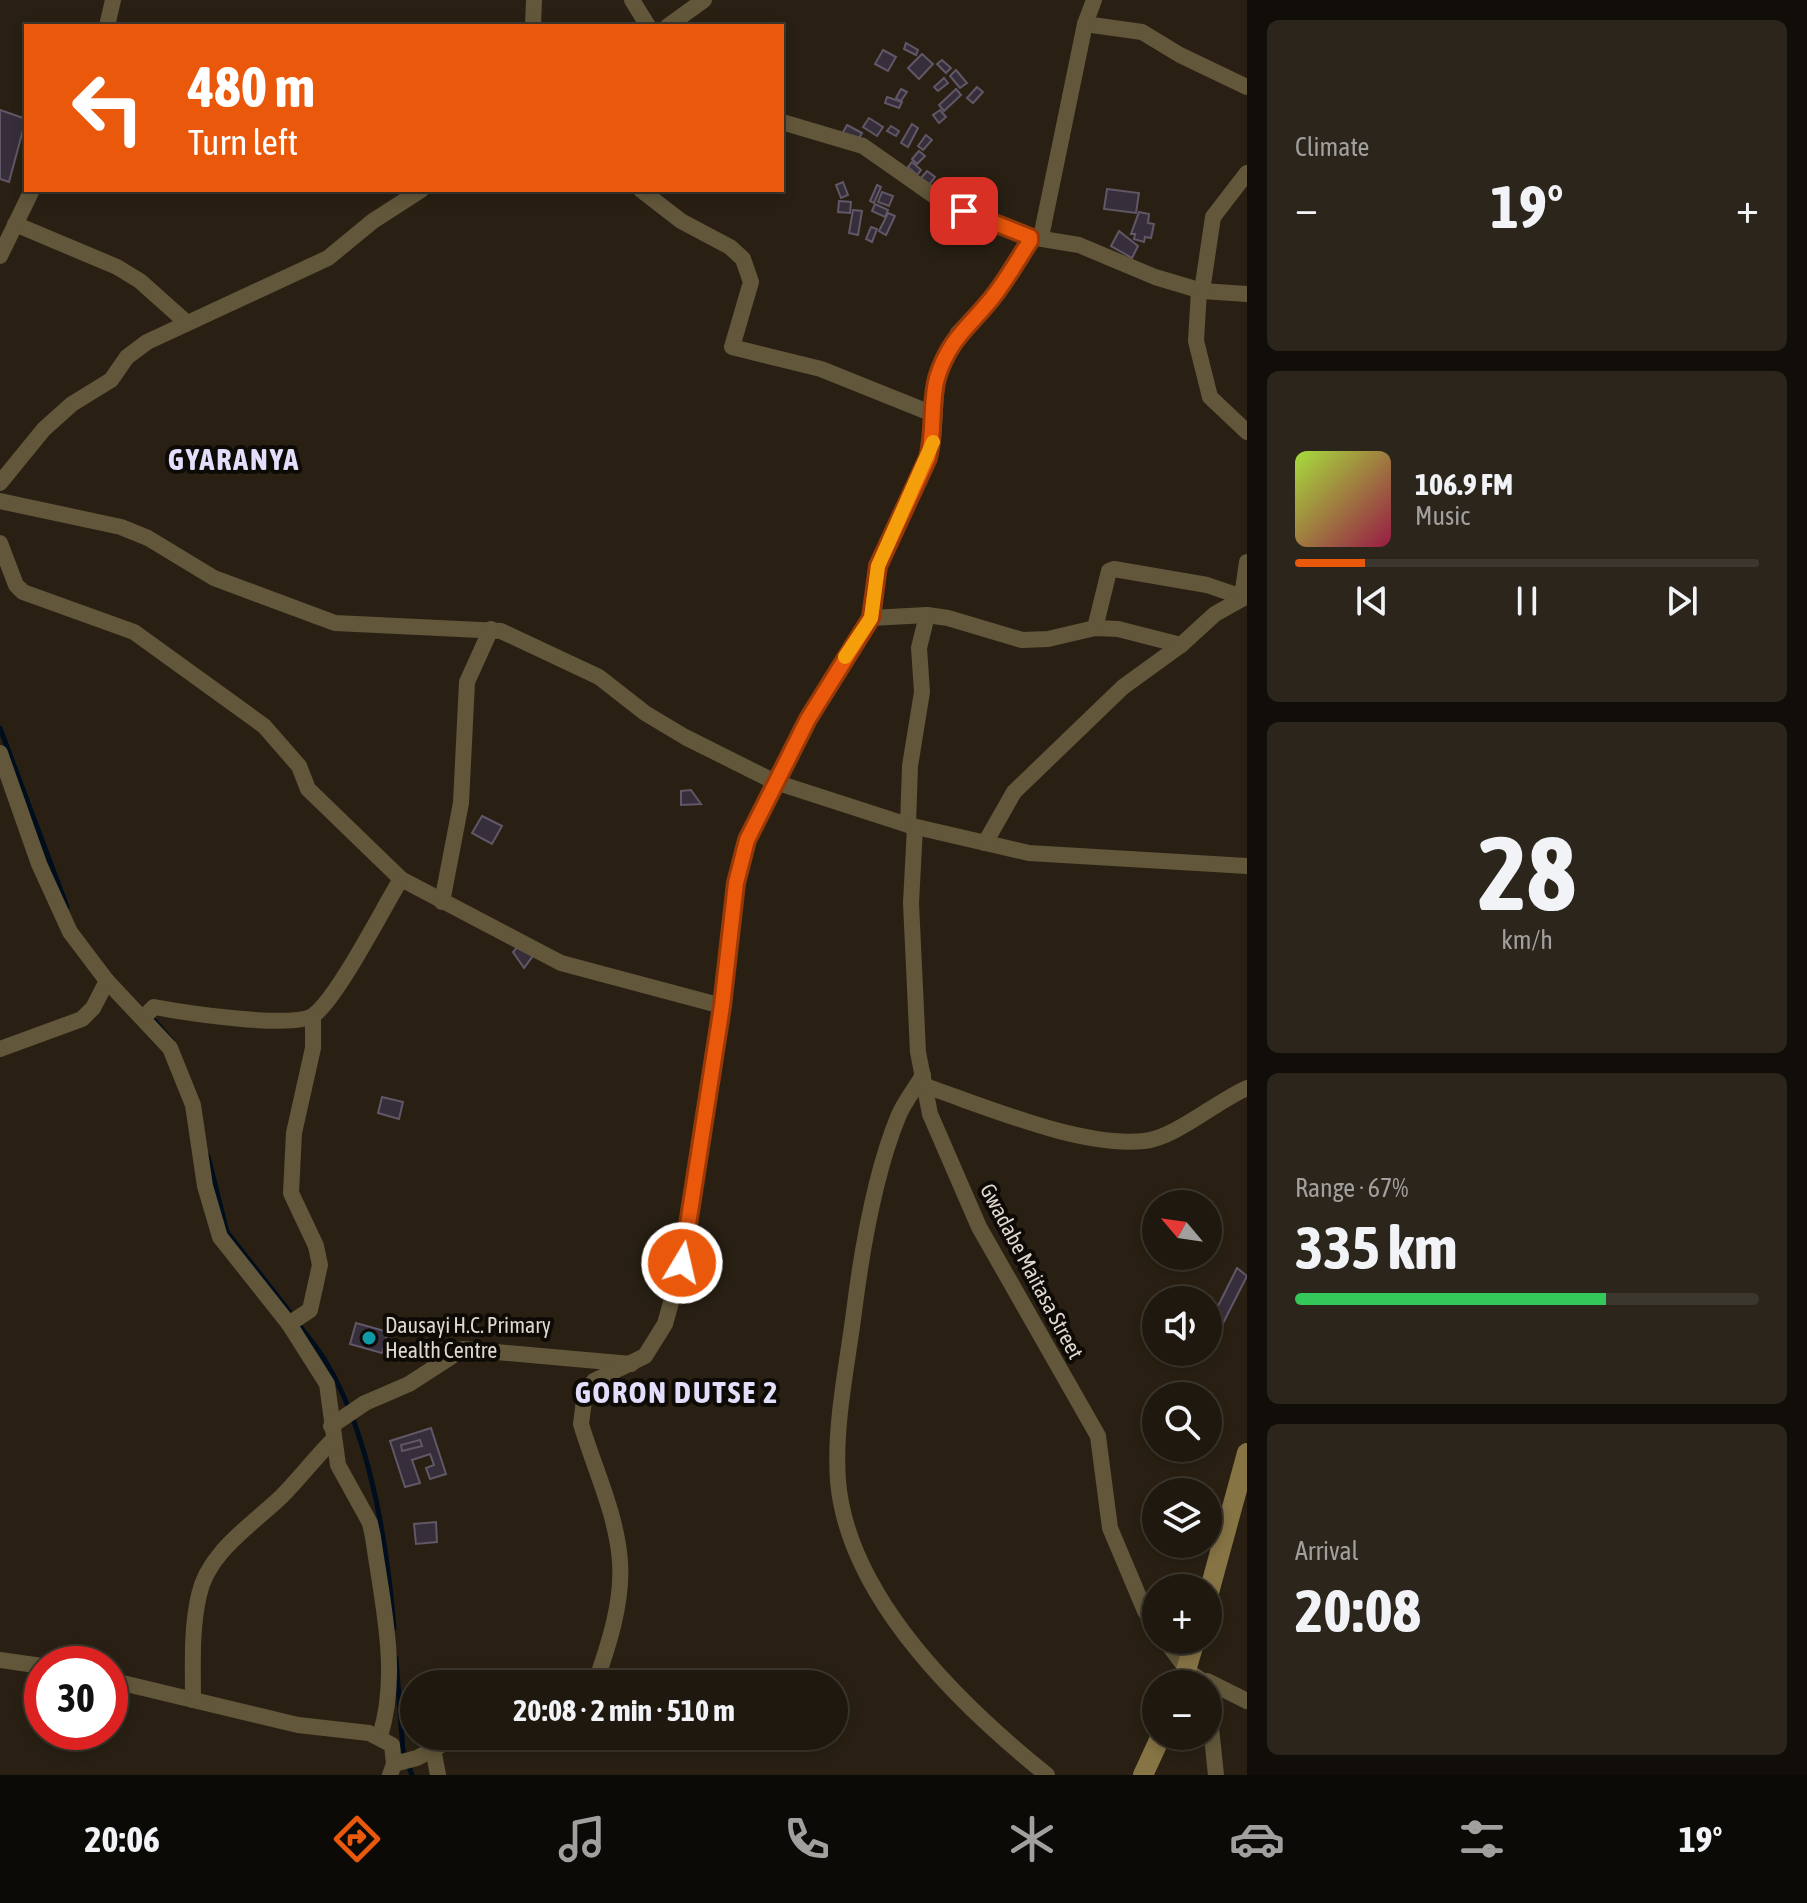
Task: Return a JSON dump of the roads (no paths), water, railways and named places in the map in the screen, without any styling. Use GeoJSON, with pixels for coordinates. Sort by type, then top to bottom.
{"type":"FeatureCollection","features":[{"type":"Feature","properties":{"kind":"street"},"geometry":{"type":"LineString","coordinates":[[107,24],[113,0]]}},
{"type":"Feature","properties":{"kind":"street"},"geometry":{"type":"LineString","coordinates":[[533,24],[534,0]]}},
{"type":"Feature","properties":{"kind":"street"},"geometry":{"type":"LineString","coordinates":[[632,0],[647,24]]}},
{"type":"Feature","properties":{"kind":"street"},"geometry":{"type":"LineString","coordinates":[[671,24],[704,0]]}},
{"type":"Feature","properties":{"kind":"street"},"geometry":{"type":"LineString","coordinates":[[599,1670],[620,1593],[620,1562],[615,1528],[581,1424],[580,1408],[594,1381],[645,1356],[665,1324],[682,1263],[722,1006],[736,883],[747,840],[808,719],[871,618],[878,566],[928,458],[933,440],[937,380],[958,333],[998,291],[1035,237],[1085,24],[1094,0]]}},
{"type":"Feature","properties":{"kind":"street"},"geometry":{"type":"LineString","coordinates":[[1085,24],[1142,32],[1192,61],[1247,87]]}},
{"type":"Feature","properties":{"kind":"street"},"geometry":{"type":"LineString","coordinates":[[784,123],[863,146],[940,200],[988,223],[1035,237],[1079,245],[1155,277],[1200,290],[1247,294]]}},
{"type":"Feature","properties":{"kind":"street"},"geometry":{"type":"LineString","coordinates":[[1247,173],[1213,217],[1200,290],[1196,341],[1210,397],[1247,432]]}},
{"type":"Feature","properties":{"kind":"street"},"geometry":{"type":"LineString","coordinates":[[0,256],[31,192]]}},
{"type":"Feature","properties":{"kind":"street"},"geometry":{"type":"LineString","coordinates":[[0,483],[44,429],[72,404],[111,380],[127,357],[147,342],[328,258],[373,221],[418,192]]}},
{"type":"Feature","properties":{"kind":"street"},"geometry":{"type":"LineString","coordinates":[[644,192],[681,221],[730,247],[743,259],[751,282],[732,347],[821,369],[933,414]]}},
{"type":"Feature","properties":{"kind":"street"},"geometry":{"type":"LineString","coordinates":[[15,224],[117,267],[140,281],[187,323]]}},
{"type":"Feature","properties":{"kind":"street"},"geometry":{"type":"LineString","coordinates":[[0,501],[121,527],[148,538],[214,578],[335,623],[491,629],[599,677],[645,713],[685,737],[775,782],[912,826],[1029,853],[1247,866]]}},
{"type":"Feature","properties":{"kind":"street"},"geometry":{"type":"LineString","coordinates":[[0,543],[16,585],[23,592],[134,632],[264,726],[299,766],[308,789],[401,879],[561,963],[722,1006]]}},
{"type":"Feature","properties":{"kind":"street"},"geometry":{"type":"LineString","coordinates":[[1245,596],[1247,562]]}},
{"type":"Feature","properties":{"kind":"street"},"geometry":{"type":"LineString","coordinates":[[1095,628],[1109,571],[1114,569],[1207,585],[1245,596]]}},
{"type":"Feature","properties":{"kind":"street"},"geometry":{"type":"LineString","coordinates":[[985,843],[1014,792],[1123,687],[1181,645],[1215,614],[1245,596]]}},
{"type":"Feature","properties":{"kind":"street"},"geometry":{"type":"LineString","coordinates":[[871,618],[927,615],[1022,640],[1048,639],[1095,628],[1118,629],[1181,645]]}},
{"type":"Feature","properties":{"kind":"street","name":"Gwadabe Maitasa Street"},"geometry":{"type":"LineString","coordinates":[[927,615],[919,648],[922,692],[910,766],[911,903],[918,1052],[930,1114],[979,1227],[1098,1436],[1110,1528],[1142,1604]]}},
{"type":"Feature","properties":{"kind":"street"},"geometry":{"type":"LineString","coordinates":[[442,902],[461,803],[467,682],[491,629]]}},
{"type":"Feature","properties":{"kind":"street"},"geometry":{"type":"LineString","coordinates":[[0,753],[54,900],[70,932],[107,981],[149,1012],[170,1048],[189,1094],[205,1186],[220,1237],[289,1324],[327,1384],[338,1465],[370,1523],[373,1537],[389,1664],[388,1711],[380,1736]]}},
{"type":"Feature","properties":{"kind":"street"},"geometry":{"type":"LineString","coordinates":[[149,1012],[269,1021],[299,1021],[313,1016],[331,994],[401,879]]}},
{"type":"Feature","properties":{"kind":"street"},"geometry":{"type":"LineString","coordinates":[[0,1049],[82,1019],[93,1008],[107,981]]}},
{"type":"Feature","properties":{"kind":"street"},"geometry":{"type":"LineString","coordinates":[[289,1324],[310,1310],[320,1265],[316,1246],[291,1193],[294,1133],[313,1048],[313,1016]]}},
{"type":"Feature","properties":{"kind":"street"},"geometry":{"type":"LineString","coordinates":[[1047,1775],[992,1731],[928,1664],[866,1574],[844,1512],[838,1439],[858,1281],[881,1177],[899,1116],[924,1080],[1064,1130],[1144,1141],[1162,1136],[1247,1088]]}},
{"type":"Feature","properties":{"kind":"street"},"geometry":{"type":"LineString","coordinates":[[193,1700],[198,1604],[208,1571],[235,1538],[282,1496],[332,1434],[365,1403],[409,1384],[463,1349],[631,1364]]}},
{"type":"Feature","properties":{"kind":"street"},"geometry":{"type":"LineString","coordinates":[[1214,1574],[1247,1453]]}},
{"type":"Feature","properties":{"kind":"street"},"geometry":{"type":"LineString","coordinates":[[0,1660],[24,1663]]}},
{"type":"Feature","properties":{"kind":"street"},"geometry":{"type":"LineString","coordinates":[[128,1684],[298,1725],[380,1736],[392,1745],[392,1769],[430,1750]]}},
{"type":"Feature","properties":{"kind":"street"},"geometry":{"type":"LineString","coordinates":[[1222,1690],[1247,1701]]}},
{"type":"Feature","properties":{"kind":"street"},"geometry":{"type":"LineString","coordinates":[[433,1750],[438,1775]]}},
{"type":"Feature","properties":{"kind":"street"},"geometry":{"type":"LineString","coordinates":[[1143,1775],[1155,1750]]}},
{"type":"Feature","properties":{"kind":"street"},"geometry":{"type":"LineString","coordinates":[[1213,1750],[1216,1775]]}},
{"type":"Feature","properties":{"kind":"waterway"},"geometry":{"type":"LineString","coordinates":[[0,728],[67,907]]}},
{"type":"Feature","properties":{"kind":"waterway"},"geometry":{"type":"LineString","coordinates":[[155,1021],[172,1041]]}},
{"type":"Feature","properties":{"kind":"waterway"},"geometry":{"type":"LineString","coordinates":[[208,1156],[227,1232],[289,1311]]}},
{"type":"Feature","properties":{"kind":"waterway"},"geometry":{"type":"LineString","coordinates":[[297,1322],[323,1357],[341,1391],[365,1456],[387,1561],[394,1628]]}},
{"type":"Feature","properties":{"kind":"waterway"},"geometry":{"type":"LineString","coordinates":[[396,1658],[403,1750],[412,1775]]}},
{"type":"Feature","properties":{"kind":"place","name":"Dausayi H.C. Primary Health Centre"},"geometry":{"type":"Point","coordinates":[369,1338]}},
{"type":"Feature","properties":{"kind":"district","name":"GYARANYA"},"geometry":{"type":"Point","coordinates":[234,459]}},
{"type":"Feature","properties":{"kind":"district","name":"GORON DUTSE 2"},"geometry":{"type":"Point","coordinates":[677,1392]}}]}
